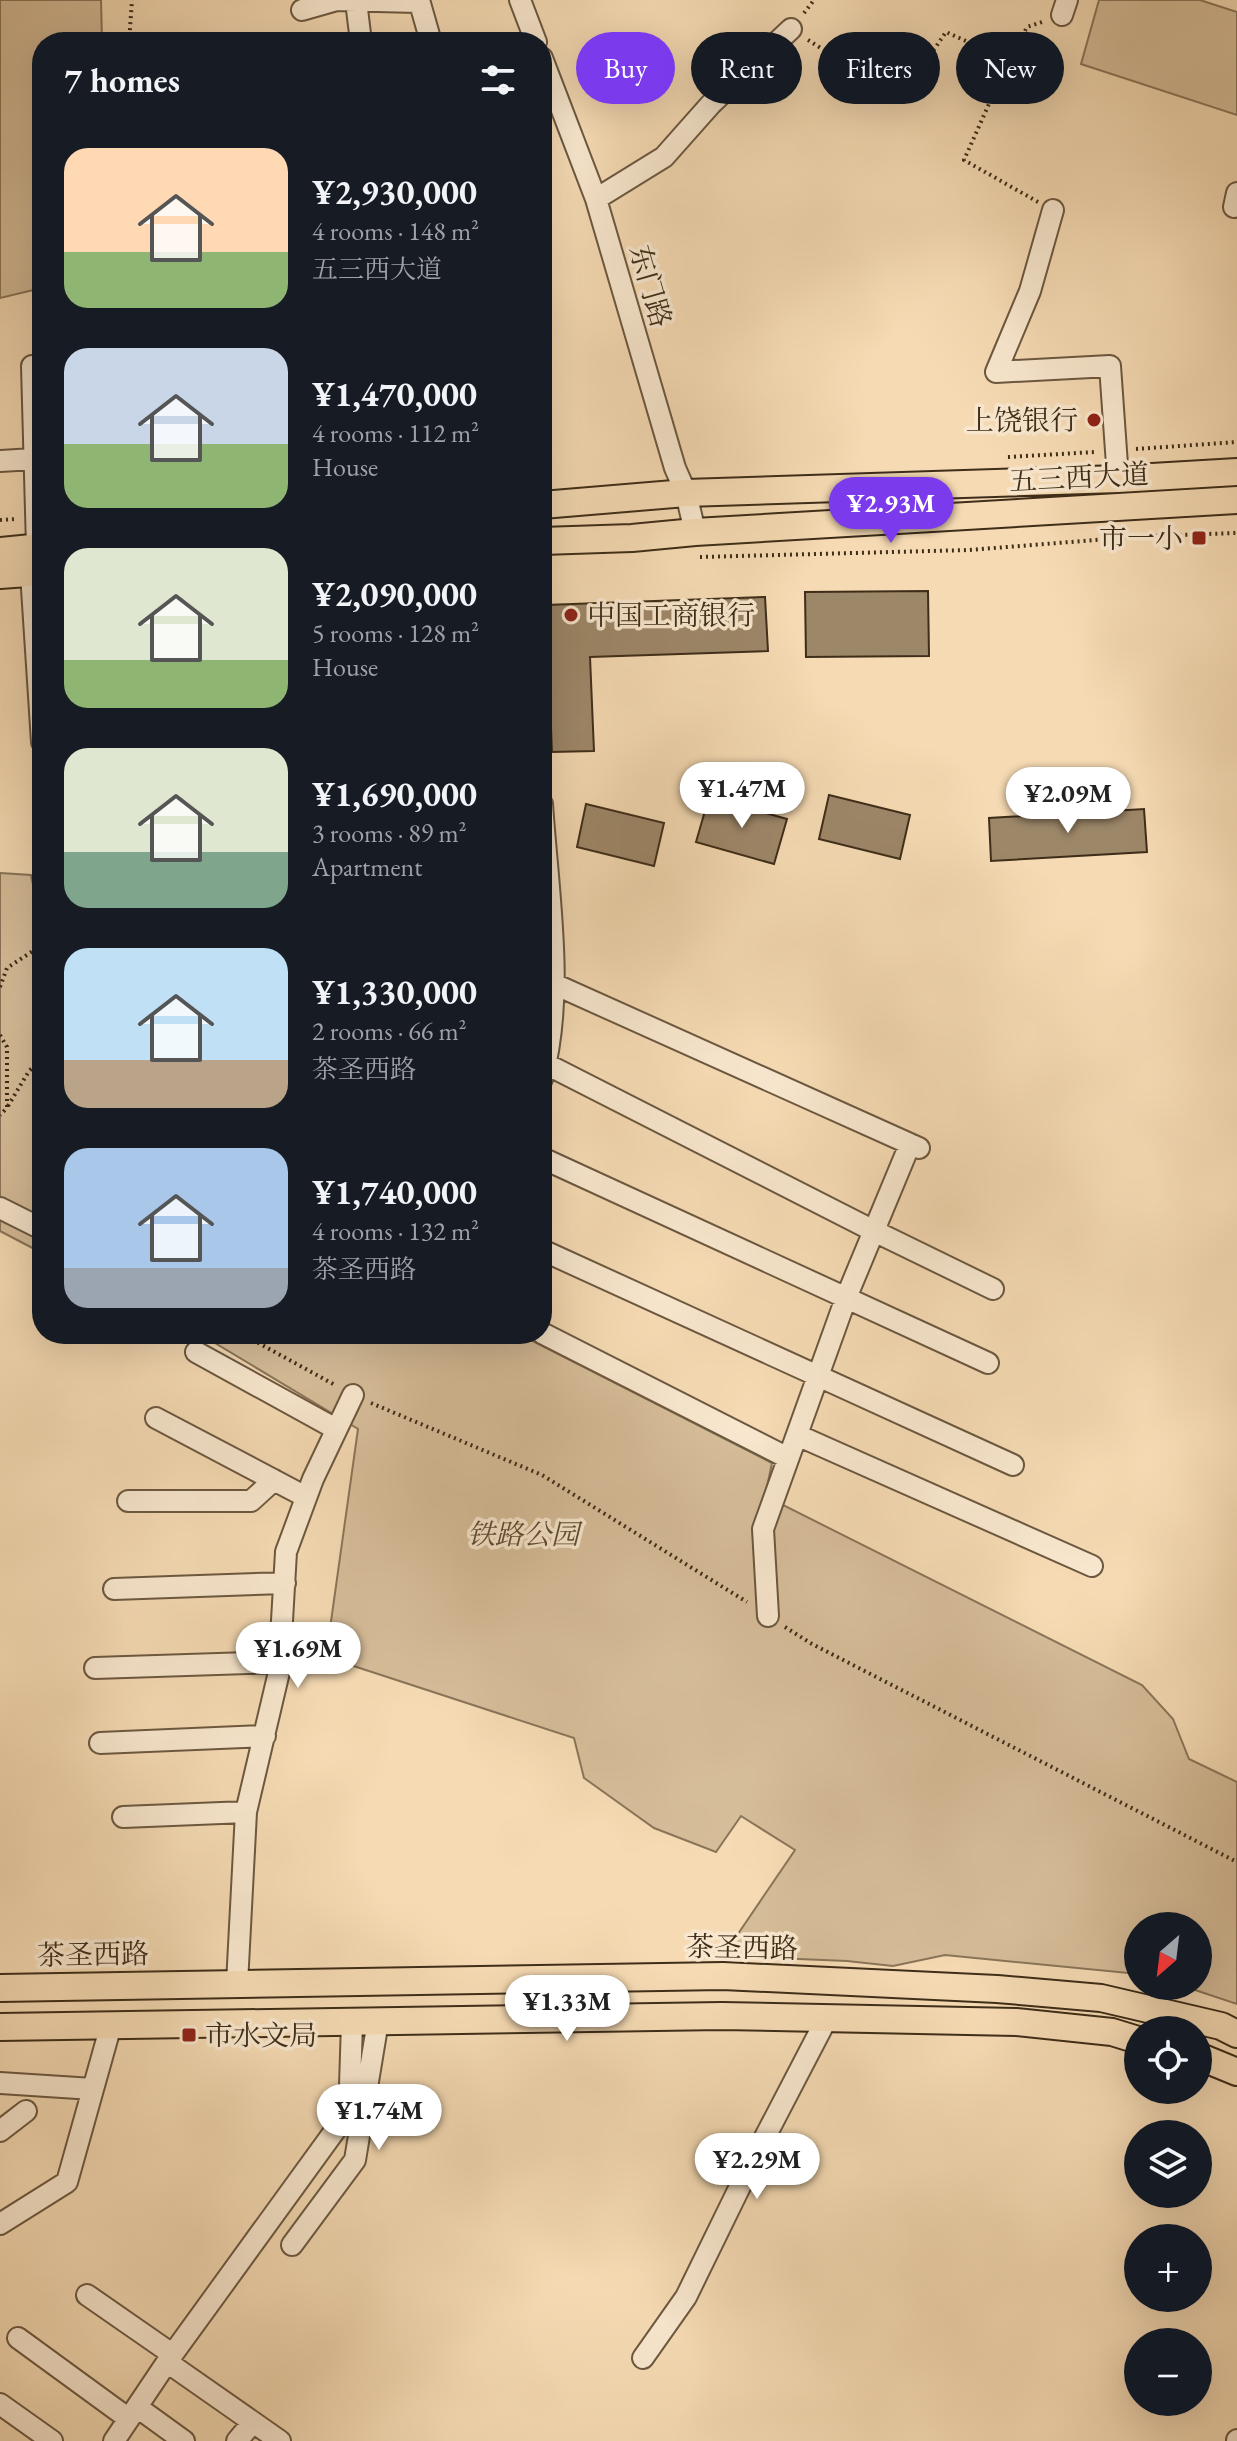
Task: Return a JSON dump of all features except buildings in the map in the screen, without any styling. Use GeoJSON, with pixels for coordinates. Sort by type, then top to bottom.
{"type":"FeatureCollection","features":[{"type":"Feature","properties":{"kind":"main road","name":"五三西大道"},"geometry":{"type":"LineString","coordinates":[[552,500],[1237,472]]}},
{"type":"Feature","properties":{"kind":"main road","name":"五三西大道"},"geometry":{"type":"LineString","coordinates":[[552,541],[632,538],[696,545],[1237,500]]}},
{"type":"Feature","properties":{"kind":"main road"},"geometry":{"type":"LineString","coordinates":[[0,551],[32,559]]}},
{"type":"Feature","properties":{"kind":"main road"},"geometry":{"type":"LineString","coordinates":[[0,575],[32,562]]}},
{"type":"Feature","properties":{"kind":"main road","name":"茶圣西路"},"geometry":{"type":"LineString","coordinates":[[0,1988],[723,1976],[997,1989],[1101,1998],[1221,2026],[1237,2034]]}},
{"type":"Feature","properties":{"kind":"main road"},"geometry":{"type":"LineString","coordinates":[[0,2027],[722,2016],[1016,2022],[1124,2036]]}},
{"type":"Feature","properties":{"kind":"main road"},"geometry":{"type":"LineString","coordinates":[[1212,2062],[1237,2072]]}},
{"type":"Feature","properties":{"kind":"street"},"geometry":{"type":"LineString","coordinates":[[302,10],[337,0],[418,1],[428,32]]}},
{"type":"Feature","properties":{"kind":"street"},"geometry":{"type":"LineString","coordinates":[[520,0],[532,32]]}},
{"type":"Feature","properties":{"kind":"street"},"geometry":{"type":"LineString","coordinates":[[356,1],[360,32]]}},
{"type":"Feature","properties":{"kind":"street"},"geometry":{"type":"LineString","coordinates":[[596,199],[664,157],[711,104],[791,29]]}},
{"type":"Feature","properties":{"kind":"street","name":"东门路"},"geometry":{"type":"LineString","coordinates":[[552,84],[596,199],[675,468],[686,493],[696,545]]}},
{"type":"Feature","properties":{"kind":"street"},"geometry":{"type":"LineString","coordinates":[[1053,210],[1030,291],[996,372],[1110,366],[1118,479]]}},
{"type":"Feature","properties":{"kind":"street"},"geometry":{"type":"LineString","coordinates":[[0,461],[32,459]]}},
{"type":"Feature","properties":{"kind":"street"},"geometry":{"type":"LineString","coordinates":[[552,954],[552,1002]]}},
{"type":"Feature","properties":{"kind":"street"},"geometry":{"type":"LineString","coordinates":[[554,984],[915,1146],[872,1230],[763,1529],[768,1616]]}},
{"type":"Feature","properties":{"kind":"street"},"geometry":{"type":"LineString","coordinates":[[552,1076],[993,1289]]}},
{"type":"Feature","properties":{"kind":"street"},"geometry":{"type":"LineString","coordinates":[[552,1163],[988,1363]]}},
{"type":"Feature","properties":{"kind":"street"},"geometry":{"type":"LineString","coordinates":[[0,1208],[32,1224]]}},
{"type":"Feature","properties":{"kind":"street"},"geometry":{"type":"LineString","coordinates":[[552,1255],[1013,1465]]}},
{"type":"Feature","properties":{"kind":"street"},"geometry":{"type":"LineString","coordinates":[[552,1338],[788,1458]]}},
{"type":"Feature","properties":{"kind":"street"},"geometry":{"type":"LineString","coordinates":[[196,1352],[336,1429]]}},
{"type":"Feature","properties":{"kind":"street"},"geometry":{"type":"LineString","coordinates":[[237,1984],[246,1812],[280,1662],[286,1552],[306,1497],[353,1395]]}},
{"type":"Feature","properties":{"kind":"street"},"geometry":{"type":"LineString","coordinates":[[156,1418],[306,1497]]}},
{"type":"Feature","properties":{"kind":"street"},"geometry":{"type":"LineString","coordinates":[[797,1435],[1092,1566]]}},
{"type":"Feature","properties":{"kind":"street"},"geometry":{"type":"LineString","coordinates":[[128,1501],[251,1501],[274,1480]]}},
{"type":"Feature","properties":{"kind":"street"},"geometry":{"type":"LineString","coordinates":[[114,1589],[285,1583]]}},
{"type":"Feature","properties":{"kind":"street"},"geometry":{"type":"LineString","coordinates":[[95,1668],[280,1662]]}},
{"type":"Feature","properties":{"kind":"street"},"geometry":{"type":"LineString","coordinates":[[100,1743],[265,1736]]}},
{"type":"Feature","properties":{"kind":"street"},"geometry":{"type":"LineString","coordinates":[[123,1817],[246,1812]]}},
{"type":"Feature","properties":{"kind":"street"},"geometry":{"type":"LineString","coordinates":[[643,2358],[686,2297],[827,2018]]}},
{"type":"Feature","properties":{"kind":"street"},"geometry":{"type":"LineString","coordinates":[[292,2245],[355,2160],[365,2021]]}},
{"type":"Feature","properties":{"kind":"street"},"geometry":{"type":"LineString","coordinates":[[114,2441],[169,2358],[344,2118],[365,2021]]}},
{"type":"Feature","properties":{"kind":"street"},"geometry":{"type":"LineString","coordinates":[[0,2224],[67,2182],[111,2025]]}},
{"type":"Feature","properties":{"kind":"street"},"geometry":{"type":"LineString","coordinates":[[0,2083],[93,2089]]}},
{"type":"Feature","properties":{"kind":"street"},"geometry":{"type":"LineString","coordinates":[[0,2131],[26,2111]]}},
{"type":"Feature","properties":{"kind":"street"},"geometry":{"type":"LineString","coordinates":[[87,2295],[280,2441]]}},
{"type":"Feature","properties":{"kind":"street"},"geometry":{"type":"LineString","coordinates":[[18,2338],[133,2413],[184,2441]]}},
{"type":"Feature","properties":{"kind":"street"},"geometry":{"type":"LineString","coordinates":[[0,2404],[52,2441]]}},
{"type":"Feature","properties":{"kind":"street"},"geometry":{"type":"LineString","coordinates":[[237,2441],[253,2422]]}},
{"type":"Feature","properties":{"kind":"path"},"geometry":{"type":"LineString","coordinates":[[130,32],[132,0]]}},
{"type":"Feature","properties":{"kind":"path"},"geometry":{"type":"LineString","coordinates":[[1024,32],[1027,27],[1064,7]]}},
{"type":"Feature","properties":{"kind":"path"},"geometry":{"type":"LineString","coordinates":[[791,29],[878,84],[922,67],[946,32],[956,37]]}},
{"type":"Feature","properties":{"kind":"path"},"geometry":{"type":"LineString","coordinates":[[990,104],[964,160],[1053,210]]}},
{"type":"Feature","properties":{"kind":"path"},"geometry":{"type":"LineString","coordinates":[[696,545],[969,550],[1146,536],[1237,533]]}},
{"type":"Feature","properties":{"kind":"path"},"geometry":{"type":"LineString","coordinates":[[0,987],[7,968],[32,952]]}},
{"type":"Feature","properties":{"kind":"path"},"geometry":{"type":"LineString","coordinates":[[0,1035],[7,1047],[7,1108]]}},
{"type":"Feature","properties":{"kind":"path"},"geometry":{"type":"LineString","coordinates":[[0,1115],[32,1068]]}},
{"type":"Feature","properties":{"kind":"path"},"geometry":{"type":"LineString","coordinates":[[260,1344],[353,1395],[542,1475],[812,1644],[1237,1862]]}},
{"type":"Feature","properties":{"kind":"green space"},"geometry":{"type":"Polygon","coordinates":[[[0,0],[101,0],[102,32],[32,32],[32,290],[0,298],[0,0]]]}},
{"type":"Feature","properties":{"kind":"green space"},"geometry":{"type":"Polygon","coordinates":[[[1099,0],[1200,0],[1237,12],[1237,115],[1081,64],[1099,0]]]}},
{"type":"Feature","properties":{"kind":"green space"},"geometry":{"type":"Polygon","coordinates":[[[0,873],[31,875],[32,880],[32,1248],[0,1231],[0,873]]]}},
{"type":"Feature","properties":{"kind":"green space","name":"铁路公园"},"geometry":{"type":"Polygon","coordinates":[[[217,1344],[539,1344],[772,1463],[765,1496],[1142,1685],[1173,1719],[1189,1759],[1237,1782],[1237,2004],[1212,1996],[1212,1912],[1124,1912],[1124,1973],[945,1955],[893,1966],[723,1956],[795,1850],[741,1816],[716,1852],[654,1828],[584,1778],[574,1738],[326,1657],[358,1429],[217,1344]]]}},
{"type":"Feature","properties":{"kind":"place","name":"上饶银行"},"geometry":{"type":"Point","coordinates":[1094,420]}},
{"type":"Feature","properties":{"kind":"place","name":"市一小"},"geometry":{"type":"Point","coordinates":[1199,538]}},
{"type":"Feature","properties":{"kind":"place","name":"中国工商银行"},"geometry":{"type":"Point","coordinates":[571,615]}},
{"type":"Feature","properties":{"kind":"place","name":"市水文局"},"geometry":{"type":"Point","coordinates":[189,2035]}}]}
